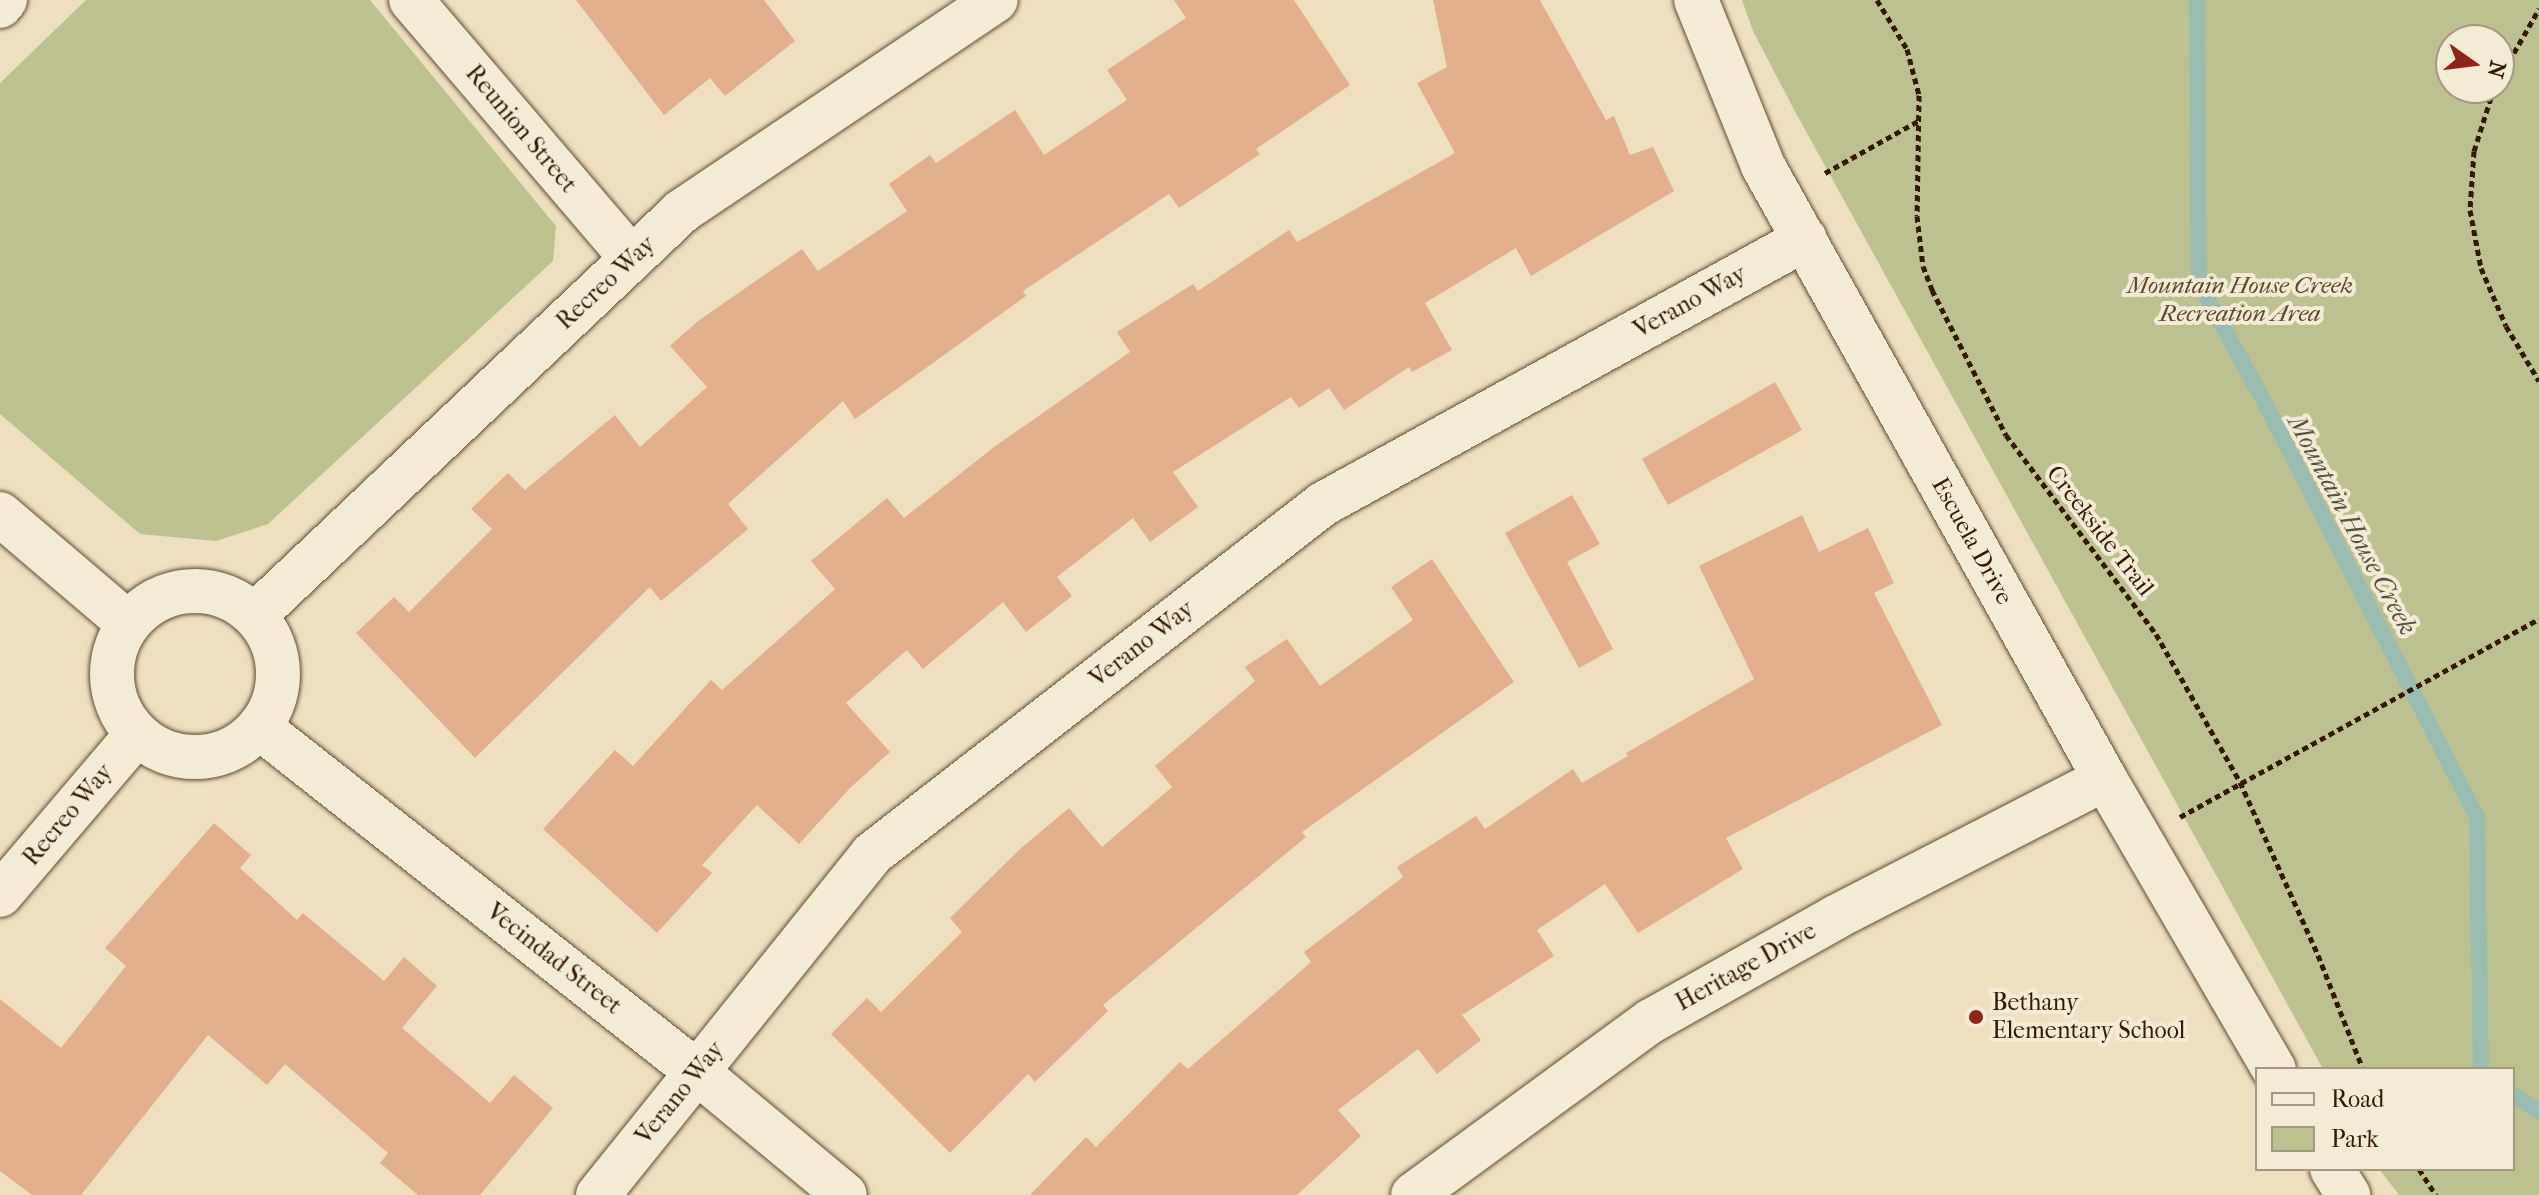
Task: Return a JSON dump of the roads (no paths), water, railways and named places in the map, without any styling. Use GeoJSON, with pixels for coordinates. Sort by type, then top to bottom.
{"type":"FeatureCollection","features":[{"type":"Feature","properties":{"kind":"street"},"geometry":{"type":"LineString","coordinates":[[0,6],[5,0]]}},
{"type":"Feature","properties":{"kind":"street","name":"Reunion Street"},"geometry":{"type":"LineString","coordinates":[[411,0],[631,258]]}},
{"type":"Feature","properties":{"kind":"street","name":"Recreo Way"},"geometry":{"type":"LineString","coordinates":[[255,615],[682,211],[996,0]]}},
{"type":"Feature","properties":{"kind":"street","name":"Escuela Drive"},"geometry":{"type":"LineString","coordinates":[[1696,0],[1763,166],[2105,779],[2273,1067]]}},
{"type":"Feature","properties":{"kind":"street","name":"Verano Way"},"geometry":{"type":"LineString","coordinates":[[598,1195],[872,854],[1323,504],[1805,239]]}},
{"type":"Feature","properties":{"kind":"street"},"geometry":{"type":"LineString","coordinates":[[0,514],[128,623]]}},
{"type":"Feature","properties":{"kind":"street"},"geometry":{"type":"LineString","coordinates":[[204,590],[232,598],[255,615],[269,635],[278,670],[273,706],[259,727],[239,745],[214,756],[186,757],[160,750],[137,734],[122,715],[113,693],[114,656],[128,623],[149,603],[176,592],[204,590]]}},
{"type":"Feature","properties":{"kind":"street","name":"Vecindad Street"},"geometry":{"type":"LineString","coordinates":[[259,727],[697,1072],[845,1195]]}},
{"type":"Feature","properties":{"kind":"street","name":"Recreo Way"},"geometry":{"type":"LineString","coordinates":[[0,895],[137,734]]}},
{"type":"Feature","properties":{"kind":"street","name":"Heritage Drive"},"geometry":{"type":"LineString","coordinates":[[1413,1195],[1651,1021],[1836,917],[2105,779]]}},
{"type":"Feature","properties":{"kind":"street"},"geometry":{"type":"LineString","coordinates":[[2333,1171],[2348,1195]]}},
{"type":"Feature","properties":{"kind":"waterway","name":"Mountain House Creek"},"geometry":{"type":"LineString","coordinates":[[2197,0],[2199,283],[2266,405],[2477,817],[2481,1067]]}},
{"type":"Feature","properties":{"kind":"waterway","name":"Mountain House Creek"},"geometry":{"type":"LineString","coordinates":[[2515,1096],[2539,1111]]}},
{"type":"Feature","properties":{"kind":"place","name":"Bethany Elementary School"},"geometry":{"type":"Point","coordinates":[1976,1017]}},
{"type":"Feature","properties":{"kind":"park label","name":"Mountain House Creek Recreation Area"},"geometry":{"type":"Point","coordinates":[2240,300]}}]}
